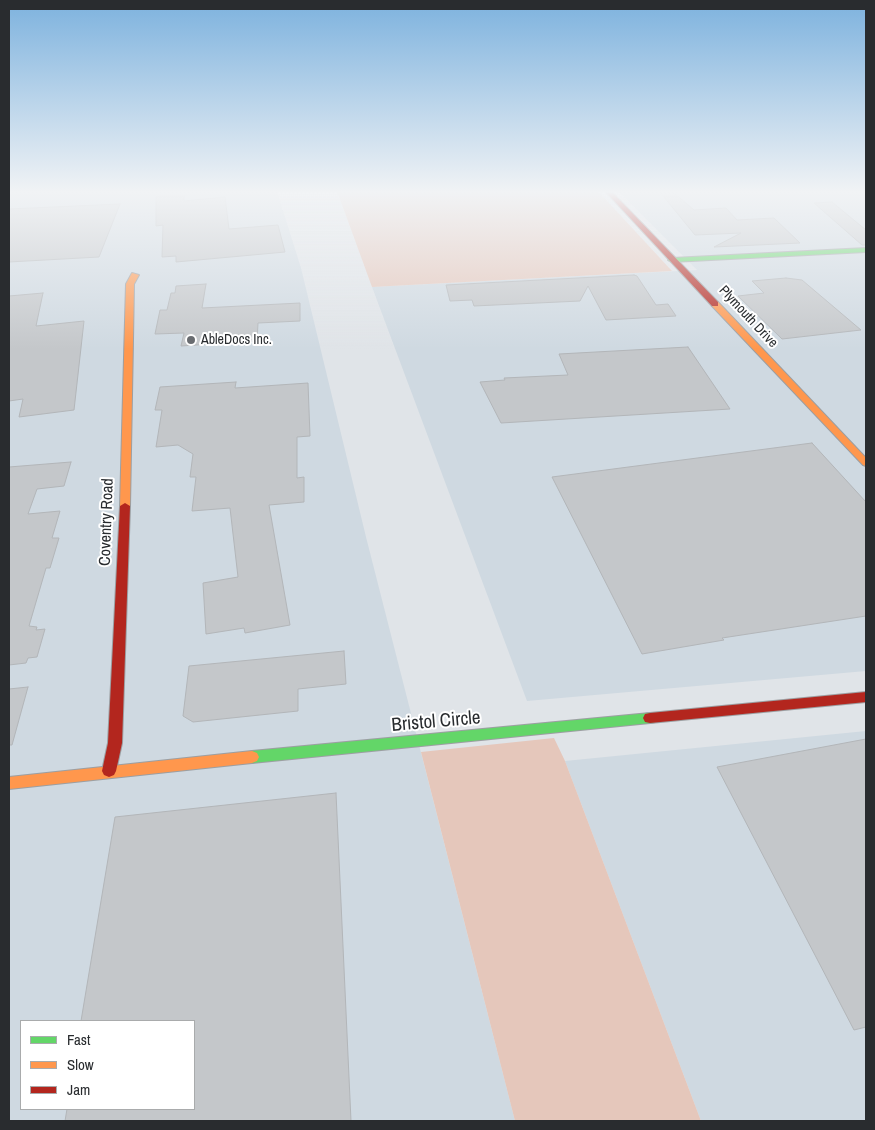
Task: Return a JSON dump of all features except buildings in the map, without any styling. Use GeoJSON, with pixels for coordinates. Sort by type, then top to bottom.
{"type":"FeatureCollection","features":[{"type":"Feature","properties":{"kind":"street","name":"Plymouth Drive"},"geometry":{"type":"LineString","coordinates":[[657,244],[866,463]]}},
{"type":"Feature","properties":{"kind":"street"},"geometry":{"type":"LineString","coordinates":[[672,260],[866,250]]}},
{"type":"Feature","properties":{"kind":"street","name":"Coventry Road"},"geometry":{"type":"LineString","coordinates":[[109,771],[115,743],[125,495],[130,284],[135,275]]}},
{"type":"Feature","properties":{"kind":"street","name":"Bristol Circle"},"geometry":{"type":"LineString","coordinates":[[9,782],[866,697]]}},
{"type":"Feature","properties":{"kind":"shaded area"},"geometry":{"type":"Polygon","coordinates":[[[9,244],[293,244],[515,1121],[9,1121],[9,244]]]}},
{"type":"Feature","properties":{"kind":"shaded area"},"geometry":{"type":"Polygon","coordinates":[[[356,244],[647,244],[672,271],[372,287],[356,244]]]}},
{"type":"Feature","properties":{"kind":"shaded area"},"geometry":{"type":"Polygon","coordinates":[[[671,244],[866,244],[866,671],[527,701],[372,287],[697,270],[671,244]]]}},
{"type":"Feature","properties":{"kind":"shaded area"},"geometry":{"type":"Polygon","coordinates":[[[866,731],[866,1121],[701,1121],[565,761],[866,731]]]}},
{"type":"Feature","properties":{"kind":"shaded area"},"geometry":{"type":"Polygon","coordinates":[[[554,738],[565,761],[701,1121],[515,1121],[421,752],[554,738]]]}},
{"type":"Feature","properties":{"kind":"traffic: fast"},"geometry":{"type":"LineString","coordinates":[[672,260],[866,250]]}},
{"type":"Feature","properties":{"kind":"traffic: fast"},"geometry":{"type":"LineString","coordinates":[[252,757],[650,718]]}},
{"type":"Feature","properties":{"kind":"traffic: slow"},"geometry":{"type":"LineString","coordinates":[[125,506],[130,284],[135,275]]}},
{"type":"Feature","properties":{"kind":"traffic: slow"},"geometry":{"type":"LineString","coordinates":[[715,304],[866,463]]}},
{"type":"Feature","properties":{"kind":"traffic: slow"},"geometry":{"type":"LineString","coordinates":[[9,783],[252,757]]}},
{"type":"Feature","properties":{"kind":"traffic: jam"},"geometry":{"type":"LineString","coordinates":[[658,244],[715,304]]}},
{"type":"Feature","properties":{"kind":"traffic: jam"},"geometry":{"type":"LineString","coordinates":[[109,771],[115,743],[125,506]]}},
{"type":"Feature","properties":{"kind":"traffic: jam"},"geometry":{"type":"LineString","coordinates":[[650,718],[866,697]]}},
{"type":"Feature","properties":{"kind":"place","name":"AbleDocs Inc."},"geometry":{"type":"Point","coordinates":[191,340]}}]}
